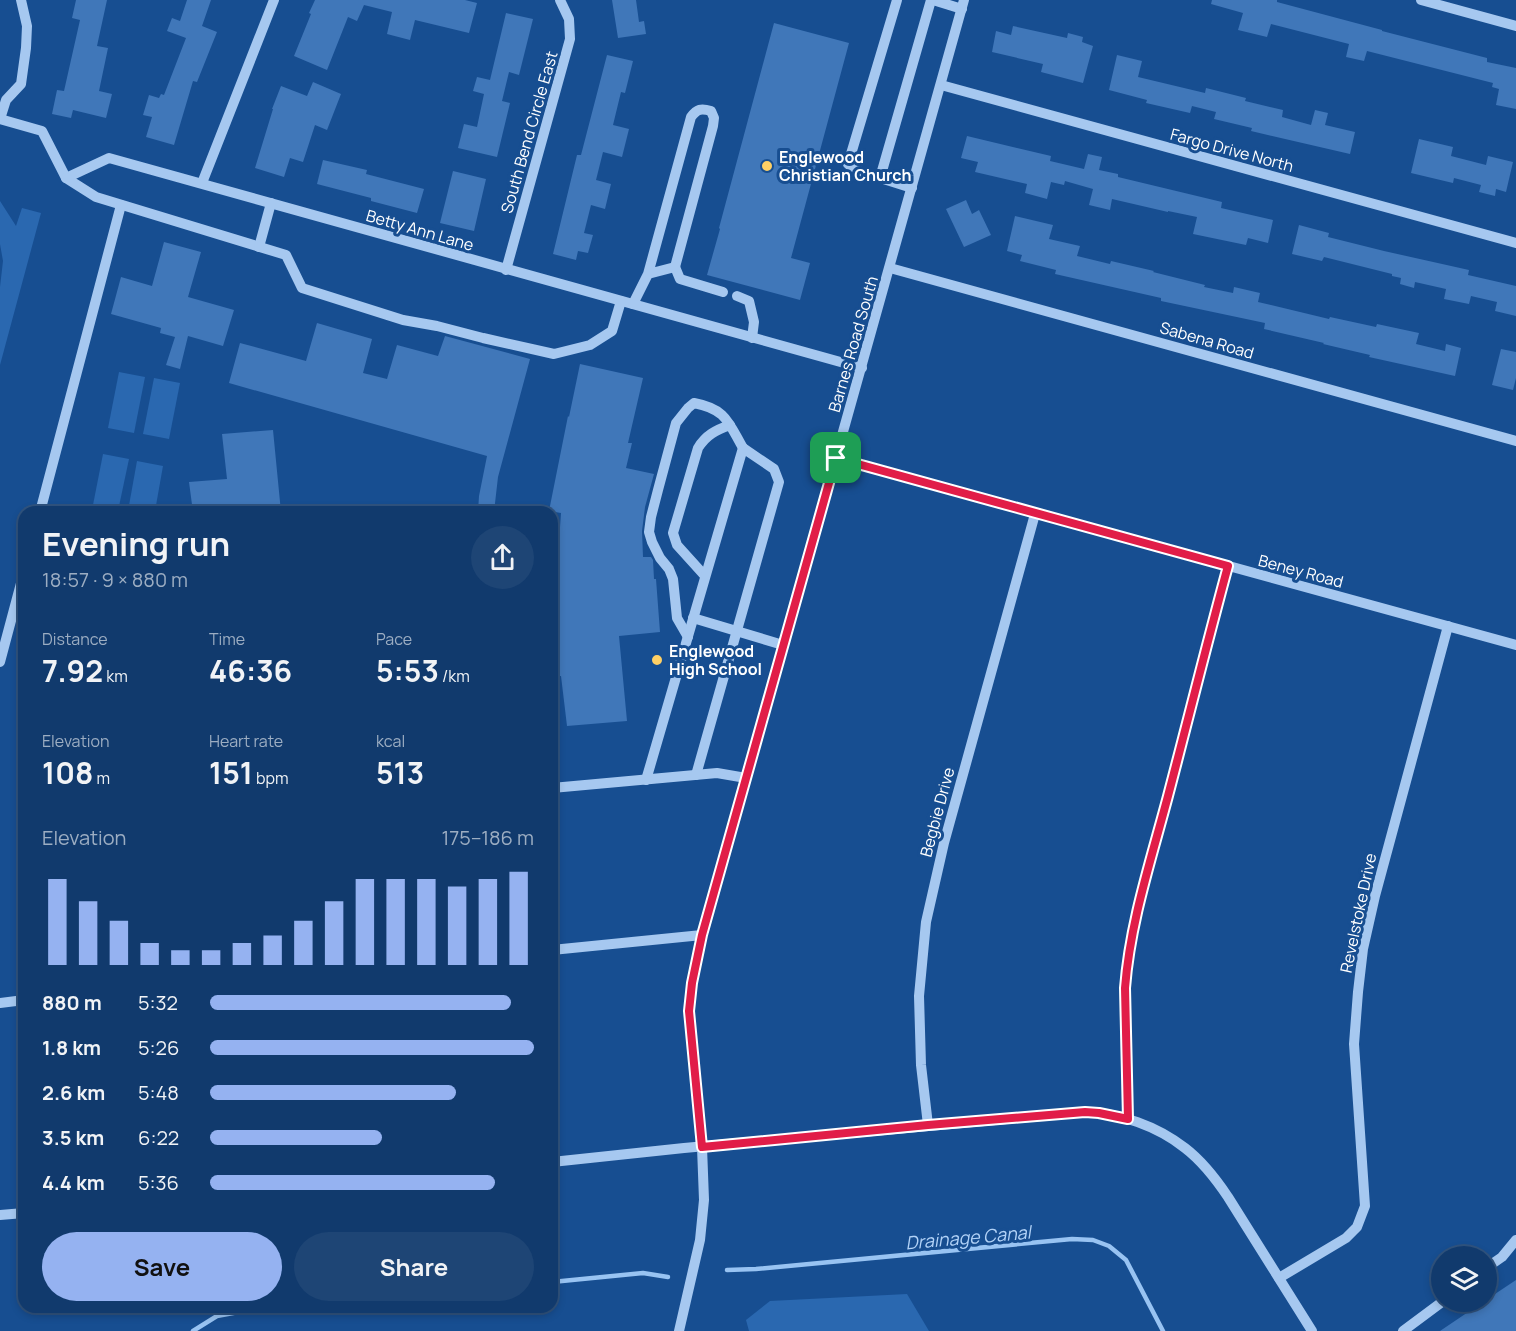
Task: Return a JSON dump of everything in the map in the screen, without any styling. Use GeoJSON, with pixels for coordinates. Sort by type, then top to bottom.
{"type":"FeatureCollection","features":[{"type":"Feature","properties":{"kind":"street"},"geometry":{"type":"LineString","coordinates":[[21,0],[27,26],[21,84],[6,100],[0,119],[42,131],[66,178],[96,197],[286,255],[302,288],[403,320],[438,326],[554,354],[590,345],[612,331],[621,301]]}},
{"type":"Feature","properties":{"kind":"street"},"geometry":{"type":"LineString","coordinates":[[202,183],[274,0]]}},
{"type":"Feature","properties":{"kind":"street"},"geometry":{"type":"LineString","coordinates":[[897,0],[848,164],[855,170],[912,188]]}},
{"type":"Feature","properties":{"kind":"street"},"geometry":{"type":"LineString","coordinates":[[880,178],[932,0],[963,4]]}},
{"type":"Feature","properties":{"kind":"street"},"geometry":{"type":"LineString","coordinates":[[1421,0],[1516,26]]}},
{"type":"Feature","properties":{"kind":"street","name":"South Bend Circle East"},"geometry":{"type":"LineString","coordinates":[[506,270],[570,39],[569,19],[561,1]]}},
{"type":"Feature","properties":{"kind":"street","name":"Barnes Road South"},"geometry":{"type":"LineString","coordinates":[[679,1331],[703,1220],[702,1147],[689,1011],[702,935],[963,4]]}},
{"type":"Feature","properties":{"kind":"street","name":"Fargo Drive North"},"geometry":{"type":"LineString","coordinates":[[941,86],[1516,243]]}},
{"type":"Feature","properties":{"kind":"street"},"geometry":{"type":"LineString","coordinates":[[633,304],[648,274],[691,117],[695,111],[703,108],[711,111],[714,118],[713,126],[675,267],[680,279],[723,292]]}},
{"type":"Feature","properties":{"kind":"street","name":"Betty Ann Lane"},"geometry":{"type":"LineString","coordinates":[[66,178],[109,158],[862,368]]}},
{"type":"Feature","properties":{"kind":"street"},"geometry":{"type":"LineString","coordinates":[[259,247],[271,203]]}},
{"type":"Feature","properties":{"kind":"street"},"geometry":{"type":"LineString","coordinates":[[42,506],[121,205]]}},
{"type":"Feature","properties":{"kind":"street"},"geometry":{"type":"LineString","coordinates":[[648,274],[675,267]]}},
{"type":"Feature","properties":{"kind":"street","name":"Sabena Road"},"geometry":{"type":"LineString","coordinates":[[890,268],[1516,441]]}},
{"type":"Feature","properties":{"kind":"street"},"geometry":{"type":"LineString","coordinates":[[737,296],[749,301],[754,322],[752,338]]}},
{"type":"Feature","properties":{"kind":"street"},"geometry":{"type":"LineString","coordinates":[[688,637],[677,618],[673,579],[652,542],[650,532],[651,517],[676,423],[694,403],[715,408],[720,412],[730,424],[743,448],[774,469],[779,482],[696,775]]}},
{"type":"Feature","properties":{"kind":"street"},"geometry":{"type":"LineString","coordinates":[[705,576],[676,545],[673,533],[698,448],[703,440],[713,432],[730,424]]}},
{"type":"Feature","properties":{"kind":"street"},"geometry":{"type":"LineString","coordinates":[[646,780],[743,448]]}},
{"type":"Feature","properties":{"kind":"street","name":"Beney Road"},"geometry":{"type":"LineString","coordinates":[[836,458],[1516,645]]}},
{"type":"Feature","properties":{"kind":"street","name":"Begbie Drive"},"geometry":{"type":"LineString","coordinates":[[928,1125],[921,1065],[919,1005],[926,922],[944,843],[1035,514]]}},
{"type":"Feature","properties":{"kind":"street"},"geometry":{"type":"LineString","coordinates":[[1128,1119],[1125,988],[1134,922],[1228,566]]}},
{"type":"Feature","properties":{"kind":"street"},"geometry":{"type":"LineString","coordinates":[[0,662],[18,594]]}},
{"type":"Feature","properties":{"kind":"street"},"geometry":{"type":"LineString","coordinates":[[693,618],[783,645]]}},
{"type":"Feature","properties":{"kind":"street","name":"Revelstoke Drive"},"geometry":{"type":"LineString","coordinates":[[1279,1278],[1346,1238],[1357,1227],[1365,1206],[1354,1044],[1363,949],[1375,896],[1448,626]]}},
{"type":"Feature","properties":{"kind":"street"},"geometry":{"type":"LineString","coordinates":[[558,787],[717,773],[746,778]]}},
{"type":"Feature","properties":{"kind":"street"},"geometry":{"type":"LineString","coordinates":[[558,949],[702,935]]}},
{"type":"Feature","properties":{"kind":"street"},"geometry":{"type":"LineString","coordinates":[[0,1003],[18,1001]]}},
{"type":"Feature","properties":{"kind":"street"},"geometry":{"type":"LineString","coordinates":[[558,1161],[1085,1112],[1128,1119],[1152,1128],[1186,1148],[1214,1177],[1312,1331]]}},
{"type":"Feature","properties":{"kind":"street"},"geometry":{"type":"LineString","coordinates":[[0,1215],[18,1214]]}},
{"type":"Feature","properties":{"kind":"street"},"geometry":{"type":"LineString","coordinates":[[1497,1260],[1516,1240]]}},
{"type":"Feature","properties":{"kind":"street"},"geometry":{"type":"LineString","coordinates":[[1403,1331],[1431,1310]]}},
{"type":"Feature","properties":{"kind":"shaded area"},"geometry":{"type":"Polygon","coordinates":[[[0,201],[16,226],[22,208],[41,213],[0,365],[0,287],[3,261],[0,244],[0,201]]]}},
{"type":"Feature","properties":{"kind":"shaded area"},"geometry":{"type":"Polygon","coordinates":[[[119,372],[145,377],[134,433],[108,428],[119,372]]]}},
{"type":"Feature","properties":{"kind":"shaded area"},"geometry":{"type":"Polygon","coordinates":[[[154,378],[180,383],[169,439],[143,434],[154,378]]]}},
{"type":"Feature","properties":{"kind":"shaded area"},"geometry":{"type":"Polygon","coordinates":[[[103,454],[129,459],[119,506],[93,506],[103,454]]]}},
{"type":"Feature","properties":{"kind":"shaded area"},"geometry":{"type":"Polygon","coordinates":[[[137,461],[163,466],[156,506],[129,506],[137,461]]]}},
{"type":"Feature","properties":{"kind":"shaded area"},"geometry":{"type":"Polygon","coordinates":[[[907,1294],[929,1331],[749,1331],[746,1320],[770,1301],[907,1294]]]}},
{"type":"Feature","properties":{"kind":"building"},"geometry":{"type":"Polygon","coordinates":[[[76,0],[107,0],[97,46],[108,48],[99,91],[112,94],[106,118],[73,110],[71,118],[52,114],[57,90],[64,91],[80,20],[72,18],[76,0]]]}},
{"type":"Feature","properties":{"kind":"building"},"geometry":{"type":"Polygon","coordinates":[[[187,0],[211,0],[202,26],[217,32],[197,82],[193,81],[174,145],[146,137],[152,117],[143,115],[149,95],[159,98],[161,94],[164,95],[186,38],[167,31],[172,18],[180,21],[187,0]]]}},
{"type":"Feature","properties":{"kind":"building"},"geometry":{"type":"Polygon","coordinates":[[[315,0],[465,0],[477,3],[469,33],[415,20],[410,40],[387,34],[392,12],[364,5],[357,21],[348,17],[327,70],[294,56],[315,0]]]}},
{"type":"Feature","properties":{"kind":"building"},"geometry":{"type":"Polygon","coordinates":[[[612,0],[636,0],[639,22],[644,21],[646,34],[618,38],[612,0]]]}},
{"type":"Feature","properties":{"kind":"building"},"geometry":{"type":"Polygon","coordinates":[[[1212,0],[1277,0],[1277,2],[1382,31],[1487,58],[1487,62],[1516,68],[1516,109],[1496,105],[1499,89],[1492,87],[1493,83],[1367,51],[1364,61],[1346,57],[1349,44],[1271,24],[1267,37],[1238,30],[1243,13],[1211,4],[1212,0]]]}},
{"type":"Feature","properties":{"kind":"building"},"geometry":{"type":"Polygon","coordinates":[[[506,13],[533,19],[519,75],[509,72],[502,101],[510,103],[497,157],[458,148],[464,124],[477,127],[484,94],[473,91],[477,77],[490,80],[506,13]]]}},
{"type":"Feature","properties":{"kind":"building"},"geometry":{"type":"Polygon","coordinates":[[[774,23],[849,43],[791,258],[810,263],[800,300],[707,275],[774,23]]]}},
{"type":"Feature","properties":{"kind":"building"},"geometry":{"type":"Polygon","coordinates":[[[1013,26],[1067,38],[1068,33],[1083,37],[1082,42],[1093,46],[1083,83],[1041,72],[1043,64],[992,52],[996,31],[1011,35],[1013,26]]]}},
{"type":"Feature","properties":{"kind":"building"},"geometry":{"type":"Polygon","coordinates":[[[607,55],[633,61],[625,93],[621,92],[613,125],[629,129],[622,157],[603,152],[596,180],[611,184],[605,209],[591,205],[584,233],[593,235],[588,253],[578,251],[576,260],[553,254],[577,155],[581,155],[607,55]]]}},
{"type":"Feature","properties":{"kind":"building"},"geometry":{"type":"Polygon","coordinates":[[[1117,55],[1142,61],[1138,77],[1205,93],[1206,88],[1246,98],[1245,101],[1283,110],[1282,117],[1311,125],[1315,110],[1328,113],[1325,125],[1355,132],[1350,154],[1251,131],[1252,128],[1214,119],[1216,112],[1192,106],[1190,113],[1146,103],[1147,100],[1109,90],[1117,55]]]}},
{"type":"Feature","properties":{"kind":"building"},"geometry":{"type":"Polygon","coordinates":[[[313,82],[341,94],[327,130],[315,125],[303,162],[290,158],[284,177],[255,168],[281,86],[307,96],[313,82]]]}},
{"type":"Feature","properties":{"kind":"building"},"geometry":{"type":"Polygon","coordinates":[[[967,136],[1051,156],[1050,161],[1084,169],[1088,154],[1102,157],[1099,170],[1118,174],[1118,177],[1222,202],[1221,208],[1273,220],[1268,243],[1248,238],[1246,245],[1193,234],[1197,217],[1112,199],[1110,210],[1089,205],[1093,189],[1065,181],[1064,185],[1051,182],[1047,199],[1025,193],[1027,184],[975,172],[978,162],[961,158],[967,136]]]}},
{"type":"Feature","properties":{"kind":"building"},"geometry":{"type":"Polygon","coordinates":[[[1419,139],[1453,147],[1451,156],[1486,165],[1488,156],[1513,162],[1506,192],[1496,189],[1495,196],[1479,192],[1481,185],[1454,178],[1453,183],[1411,173],[1419,139]]]}},
{"type":"Feature","properties":{"kind":"building"},"geometry":{"type":"Polygon","coordinates":[[[323,160],[367,170],[366,174],[424,189],[417,213],[317,184],[323,160]]]}},
{"type":"Feature","properties":{"kind":"building"},"geometry":{"type":"Polygon","coordinates":[[[453,171],[486,179],[474,231],[440,223],[453,171]]]}},
{"type":"Feature","properties":{"kind":"building"},"geometry":{"type":"Polygon","coordinates":[[[966,200],[972,214],[979,210],[991,235],[964,247],[946,209],[966,200]]]}},
{"type":"Feature","properties":{"kind":"building"},"geometry":{"type":"Polygon","coordinates":[[[1015,216],[1053,225],[1049,239],[1080,246],[1077,256],[1154,271],[1205,285],[1204,287],[1233,293],[1234,287],[1260,293],[1258,302],[1329,319],[1330,317],[1376,327],[1377,324],[1419,333],[1416,344],[1445,351],[1446,344],[1461,348],[1455,376],[1369,357],[1370,355],[1264,329],[1265,323],[1161,301],[1161,298],[1055,274],[1056,270],[1020,261],[1022,255],[1007,251],[1015,216]]]}},
{"type":"Feature","properties":{"kind":"building"},"geometry":{"type":"Polygon","coordinates":[[[1299,225],[1329,233],[1328,237],[1469,270],[1468,275],[1516,286],[1516,316],[1495,311],[1497,302],[1471,296],[1469,304],[1444,299],[1446,289],[1415,282],[1414,288],[1400,284],[1401,278],[1392,276],[1392,274],[1324,257],[1322,261],[1292,254],[1299,225]]]}},
{"type":"Feature","properties":{"kind":"building"},"geometry":{"type":"Polygon","coordinates":[[[164,242],[201,252],[188,297],[234,310],[223,346],[188,336],[180,369],[166,365],[175,337],[160,333],[161,328],[111,314],[121,277],[152,286],[164,242]]]}},
{"type":"Feature","properties":{"kind":"building"},"geometry":{"type":"Polygon","coordinates":[[[317,323],[372,339],[363,373],[387,379],[397,345],[438,356],[445,336],[530,359],[498,477],[495,506],[478,506],[487,456],[229,383],[240,343],[306,361],[317,323]]]}},
{"type":"Feature","properties":{"kind":"building"},"geometry":{"type":"Polygon","coordinates":[[[1501,349],[1516,352],[1516,378],[1513,390],[1492,385],[1501,349]]]}},
{"type":"Feature","properties":{"kind":"building"},"geometry":{"type":"Polygon","coordinates":[[[580,364],[643,378],[628,443],[632,443],[626,468],[654,474],[645,507],[642,531],[643,557],[651,557],[653,560],[660,632],[619,636],[627,721],[567,726],[561,676],[558,676],[558,555],[561,513],[558,512],[558,506],[550,506],[580,364]]]}},
{"type":"Feature","properties":{"kind":"building"},"geometry":{"type":"Polygon","coordinates":[[[273,430],[280,506],[192,506],[189,482],[227,479],[222,434],[273,430]]]}},
{"type":"Feature","properties":{"kind":"building"},"geometry":{"type":"Polygon","coordinates":[[[1516,1280],[1516,1331],[1440,1331],[1468,1312],[1497,1312],[1497,1293],[1516,1280]]]}},
{"type":"Feature","properties":{"kind":"waterway","name":"Drainage Canal"},"geometry":{"type":"LineString","coordinates":[[727,1270],[1072,1239],[1093,1240],[1109,1246],[1126,1260],[1163,1331]]}},
{"type":"Feature","properties":{"kind":"waterway","name":"Drainage Canal"},"geometry":{"type":"LineString","coordinates":[[558,1281],[643,1273],[668,1277]]}},
{"type":"Feature","properties":{"kind":"waterway","name":"Drainage Canal"},"geometry":{"type":"LineString","coordinates":[[193,1331],[217,1316],[233,1313]]}},
{"type":"Feature","properties":{"kind":"place","name":"Englewood Christian Church"},"geometry":{"type":"Point","coordinates":[767,166]}},
{"type":"Feature","properties":{"kind":"place","name":"Englewood High School"},"geometry":{"type":"Point","coordinates":[657,660]}},
{"type":"Feature","properties":{"kind":"route"},"geometry":{"type":"LineString","coordinates":[[836,458],[1228,566],[1134,922],[1125,988],[1128,1119],[1085,1112],[702,1147],[689,1011],[692,983],[702,935],[836,458]]}}]}
